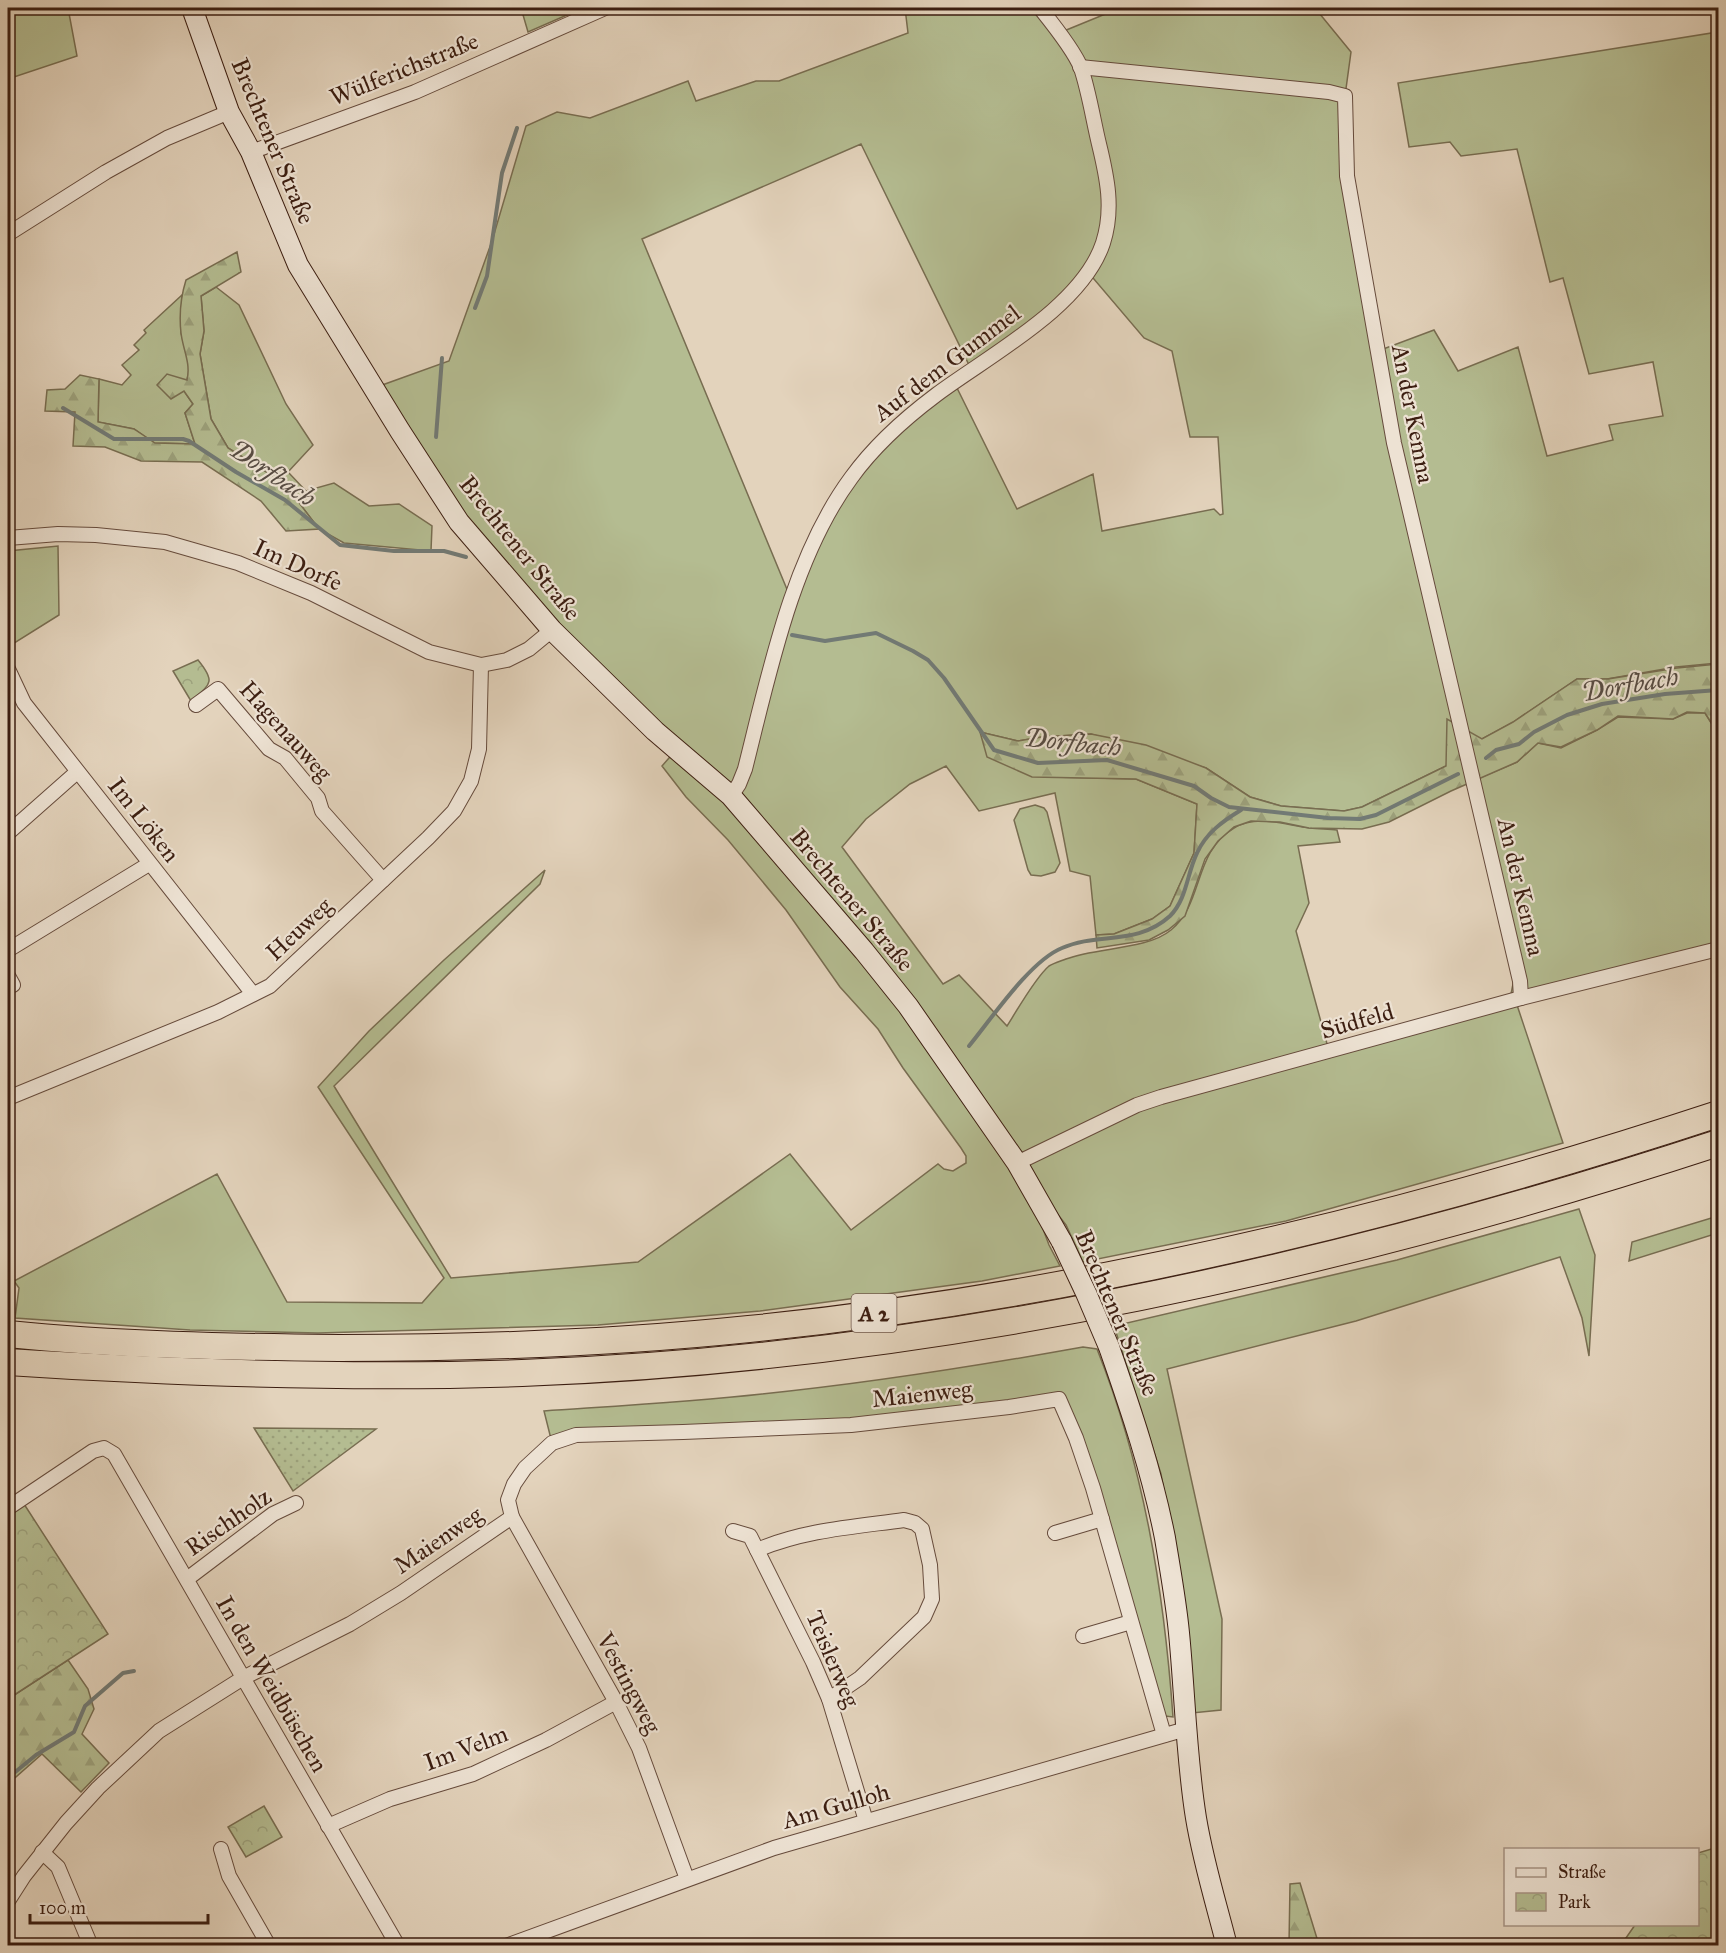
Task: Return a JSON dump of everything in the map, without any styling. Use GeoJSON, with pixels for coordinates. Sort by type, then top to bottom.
{"type":"FeatureCollection","features":[{"type":"Feature","properties":{"kind":"highway","name":"A 2"},"geometry":{"type":"LineString","coordinates":[[8,1334],[265,1347],[404,1348],[629,1339],[750,1329],[866,1315],[1099,1278],[1233,1248],[1436,1199],[1719,1114]]}},
{"type":"Feature","properties":{"kind":"highway","name":"A 2"},"geometry":{"type":"LineString","coordinates":[[8,1362],[259,1375],[392,1376],[526,1373],[790,1353],[1046,1315],[1276,1267],[1518,1204],[1719,1143]]}},
{"type":"Feature","properties":{"kind":"street","name":"Brechtener Straße"},"geometry":{"type":"LineString","coordinates":[[192,8],[229,112],[250,152],[298,265],[459,522],[552,630],[655,731],[731,796],[908,1006],[1017,1163],[1062,1242],[1109,1347],[1139,1433],[1153,1485],[1165,1539],[1179,1631],[1186,1729],[1196,1816],[1204,1862],[1227,1946]]}},
{"type":"Feature","properties":{"kind":"street","name":"Wülferichstraße"},"geometry":{"type":"LineString","coordinates":[[250,152],[415,92],[605,8]]}},
{"type":"Feature","properties":{"kind":"street","name":"Auf dem Gummel"},"geometry":{"type":"LineString","coordinates":[[731,796],[745,769],[771,665],[791,600],[812,548],[838,496],[884,438],[915,412],[1049,314],[1088,272],[1103,245],[1109,218],[1107,176],[1080,67],[1040,8]]}},
{"type":"Feature","properties":{"kind":"street","name":"An der Kemna"},"geometry":{"type":"LineString","coordinates":[[1080,67],[1091,66],[1329,92],[1345,96],[1347,176],[1394,443],[1520,981],[1521,998]]}},
{"type":"Feature","properties":{"kind":"street"},"geometry":{"type":"LineString","coordinates":[[8,234],[106,172],[167,138],[229,112]]}},
{"type":"Feature","properties":{"kind":"street","name":"Im Dorfe"},"geometry":{"type":"LineString","coordinates":[[8,538],[24,535],[77,534],[165,542],[238,562],[310,593],[429,652],[481,665],[507,660],[529,649],[552,630]]}},
{"type":"Feature","properties":{"kind":"street","name":"Heuweg"},"geometry":{"type":"LineString","coordinates":[[8,1098],[218,1012],[270,986],[454,811],[471,781],[479,749],[481,665]]}},
{"type":"Feature","properties":{"kind":"street","name":"Im Löken"},"geometry":{"type":"LineString","coordinates":[[8,669],[24,703],[253,994]]}},
{"type":"Feature","properties":{"kind":"street","name":"Hagenauweg"},"geometry":{"type":"LineString","coordinates":[[196,705],[218,689],[269,749],[285,758],[318,798],[322,811],[382,880]]}},
{"type":"Feature","properties":{"kind":"street"},"geometry":{"type":"LineString","coordinates":[[8,833],[77,772]]}},
{"type":"Feature","properties":{"kind":"street"},"geometry":{"type":"LineString","coordinates":[[8,950],[149,864]]}},
{"type":"Feature","properties":{"kind":"street","name":"Südfeld"},"geometry":{"type":"LineString","coordinates":[[1017,1163],[1137,1105],[1153,1100],[1521,998],[1719,949]]}},
{"type":"Feature","properties":{"kind":"street","name":"Maienweg"},"geometry":{"type":"LineString","coordinates":[[8,1900],[42,1852],[98,1788],[159,1731],[243,1678],[350,1624],[401,1593],[512,1517],[508,1500],[514,1484],[525,1468],[552,1443],[576,1435],[851,1425],[1059,1399],[1076,1438],[1102,1519]]}},
{"type":"Feature","properties":{"kind":"street","name":"In den Weidbüschen"},"geometry":{"type":"LineString","coordinates":[[8,1508],[93,1451],[104,1448],[114,1454],[398,1946]]}},
{"type":"Feature","properties":{"kind":"street","name":"Rischholz"},"geometry":{"type":"LineString","coordinates":[[187,1579],[273,1514],[296,1503]]}},
{"type":"Feature","properties":{"kind":"street","name":"Vestingweg"},"geometry":{"type":"LineString","coordinates":[[512,1517],[616,1702],[639,1748],[687,1879]]}},
{"type":"Feature","properties":{"kind":"street"},"geometry":{"type":"LineString","coordinates":[[1055,1533],[1102,1519],[1164,1735]]}},
{"type":"Feature","properties":{"kind":"street"},"geometry":{"type":"LineString","coordinates":[[757,1550],[784,1539],[824,1530],[904,1520],[915,1523],[922,1529],[930,1565],[932,1599],[924,1617],[860,1678],[829,1699]]}},
{"type":"Feature","properties":{"kind":"street","name":"Teislerweg"},"geometry":{"type":"LineString","coordinates":[[734,1532],[750,1536],[829,1699],[866,1821]]}},
{"type":"Feature","properties":{"kind":"street"},"geometry":{"type":"LineString","coordinates":[[1083,1636],[1131,1622]]}},
{"type":"Feature","properties":{"kind":"street","name":"Im Velm"},"geometry":{"type":"LineString","coordinates":[[328,1826],[390,1799],[473,1774],[546,1740],[616,1702]]}},
{"type":"Feature","properties":{"kind":"street","name":"Am Gulloh"},"geometry":{"type":"LineString","coordinates":[[506,1946],[774,1848],[1186,1729]]}},
{"type":"Feature","properties":{"kind":"street"},"geometry":{"type":"LineString","coordinates":[[221,1849],[229,1876],[269,1946]]}},
{"type":"Feature","properties":{"kind":"street"},"geometry":{"type":"LineString","coordinates":[[42,1852],[58,1867],[92,1946]]}},
{"type":"Feature","properties":{"kind":"green space"},"geometry":{"type":"Polygon","coordinates":[[[8,8],[68,8],[77,56],[8,79],[8,8]]]}},
{"type":"Feature","properties":{"kind":"green space"},"geometry":{"type":"Polygon","coordinates":[[[521,8],[583,8],[528,32],[521,8]]]}},
{"type":"Feature","properties":{"kind":"green space"},"geometry":{"type":"Polygon","coordinates":[[[905,8],[1040,8],[1059,33],[1120,8],[1315,8],[1351,52],[1345,96],[1347,176],[1378,351],[1434,330],[1458,371],[1518,347],[1547,456],[1613,440],[1609,425],[1663,416],[1653,362],[1589,374],[1563,278],[1550,282],[1517,149],[1461,156],[1450,142],[1409,147],[1398,83],[1718,32],[1718,663],[1676,667],[1607,679],[1577,679],[1512,723],[1482,739],[1446,766],[1362,807],[1344,811],[1281,806],[1250,797],[1206,768],[1091,734],[1018,741],[980,732],[1052,777],[1136,779],[1197,804],[1194,853],[1170,906],[1152,919],[1114,934],[1096,935],[1090,876],[1070,871],[1055,793],[979,811],[946,766],[910,784],[866,819],[842,847],[943,984],[959,975],[1007,1026],[1032,986],[1049,966],[1078,955],[1149,941],[1171,930],[1182,919],[1189,906],[1212,850],[1221,838],[1234,828],[1262,821],[1337,830],[1340,842],[1298,846],[1309,903],[1296,931],[1329,1051],[1143,1096],[1029,1157],[1138,1109],[1517,1005],[1563,1143],[1286,1221],[1083,1262],[1066,1225],[1019,1165],[1049,1245],[1060,1266],[982,1281],[760,1311],[598,1325],[318,1333],[190,1330],[15,1318],[19,1288],[14,1281],[217,1174],[287,1302],[422,1303],[444,1278],[318,1087],[369,1031],[545,870],[540,884],[334,1086],[451,1278],[638,1262],[790,1154],[851,1230],[938,1164],[944,1169],[953,1171],[966,1163],[966,1156],[961,1148],[903,1068],[878,1029],[840,987],[786,910],[728,840],[686,797],[662,766],[676,750],[460,521],[374,388],[449,361],[492,241],[526,126],[557,112],[590,118],[688,81],[696,101],[756,81],[779,81],[908,33],[905,8]],[[861,144],[642,239],[791,599],[852,477],[954,382],[1017,509],[1093,474],[1102,531],[1214,509],[1220,515],[1223,514],[1218,437],[1190,437],[1172,351],[1144,338],[1088,272],[972,371],[861,144]]]}},
{"type":"Feature","properties":{"kind":"green space"},"geometry":{"type":"Polygon","coordinates":[[[237,252],[241,272],[201,296],[204,331],[200,354],[211,419],[228,448],[284,483],[319,529],[286,531],[261,501],[202,462],[141,461],[105,447],[73,446],[75,412],[45,411],[47,390],[65,389],[80,375],[99,379],[98,422],[134,429],[155,443],[195,444],[185,413],[193,404],[184,391],[171,399],[157,385],[167,374],[187,380],[188,368],[180,319],[186,280],[237,252]]]}},
{"type":"Feature","properties":{"kind":"green space"},"geometry":{"type":"Polygon","coordinates":[[[216,287],[239,305],[286,404],[313,445],[288,472],[306,491],[334,483],[369,506],[399,504],[432,526],[431,551],[344,543],[319,529],[284,483],[228,448],[211,419],[200,354],[204,331],[201,296],[216,287]]]}},
{"type":"Feature","properties":{"kind":"green space"},"geometry":{"type":"Polygon","coordinates":[[[182,295],[181,333],[190,368],[184,391],[193,404],[185,413],[195,444],[154,443],[134,429],[98,422],[99,379],[122,385],[131,375],[122,365],[139,350],[134,345],[146,333],[144,330],[182,295]]]}},
{"type":"Feature","properties":{"kind":"green space"},"geometry":{"type":"Polygon","coordinates":[[[58,546],[59,615],[8,647],[8,551],[58,546]]]}},
{"type":"Feature","properties":{"kind":"green space"},"geometry":{"type":"Polygon","coordinates":[[[198,660],[207,673],[209,682],[203,691],[191,701],[173,671],[198,660]]]}},
{"type":"Feature","properties":{"kind":"green space"},"geometry":{"type":"Polygon","coordinates":[[[1718,664],[1718,733],[1705,713],[1687,712],[1673,719],[1618,716],[1597,730],[1561,747],[1538,743],[1517,762],[1389,822],[1362,829],[1309,828],[1280,822],[1251,821],[1234,827],[1218,841],[1205,859],[1185,916],[1168,930],[1149,940],[1097,948],[1096,935],[1114,934],[1152,919],[1170,906],[1194,853],[1197,804],[1136,779],[1032,777],[987,757],[980,732],[1018,741],[1091,734],[1146,745],[1206,768],[1250,797],[1281,806],[1344,811],[1362,807],[1446,766],[1447,719],[1482,739],[1513,722],[1577,679],[1608,679],[1718,664]]]}},
{"type":"Feature","properties":{"kind":"green space"},"geometry":{"type":"Polygon","coordinates":[[[1687,713],[1705,713],[1718,734],[1718,943],[1511,994],[1515,974],[1472,781],[1517,762],[1538,743],[1561,748],[1618,717],[1673,719],[1687,713]]]}},
{"type":"Feature","properties":{"kind":"green space"},"geometry":{"type":"Polygon","coordinates":[[[1035,805],[1044,808],[1047,812],[1060,863],[1055,872],[1041,876],[1031,875],[1028,870],[1014,820],[1020,809],[1035,805]]]}},
{"type":"Feature","properties":{"kind":"green space"},"geometry":{"type":"Polygon","coordinates":[[[1579,1209],[1595,1255],[1589,1356],[1582,1318],[1560,1257],[1356,1321],[1167,1369],[1222,1619],[1221,1710],[1192,1713],[1183,1599],[1161,1474],[1114,1326],[1397,1260],[1579,1209]]]}},
{"type":"Feature","properties":{"kind":"green space"},"geometry":{"type":"Polygon","coordinates":[[[1718,1216],[1718,1233],[1629,1261],[1632,1242],[1718,1216]]]}},
{"type":"Feature","properties":{"kind":"green space"},"geometry":{"type":"Polygon","coordinates":[[[1083,1347],[1097,1349],[1127,1439],[1139,1484],[1164,1623],[1173,1717],[1157,1715],[1059,1399],[1009,1407],[552,1443],[544,1411],[802,1390],[923,1374],[1083,1347]]]}},
{"type":"Feature","properties":{"kind":"green space"},"geometry":{"type":"Polygon","coordinates":[[[254,1428],[376,1429],[293,1491],[254,1428]]]}},
{"type":"Feature","properties":{"kind":"green space"},"geometry":{"type":"Polygon","coordinates":[[[24,1504],[108,1634],[8,1699],[8,1516],[24,1504]]]}},
{"type":"Feature","properties":{"kind":"green space"},"geometry":{"type":"Polygon","coordinates":[[[68,1660],[88,1689],[94,1709],[82,1734],[109,1763],[81,1792],[42,1754],[8,1784],[8,1699],[68,1660]]]}},
{"type":"Feature","properties":{"kind":"green space"},"geometry":{"type":"Polygon","coordinates":[[[264,1806],[282,1837],[246,1857],[228,1827],[264,1806]]]}},
{"type":"Feature","properties":{"kind":"green space"},"geometry":{"type":"Polygon","coordinates":[[[1718,1847],[1718,1945],[1621,1945],[1634,1926],[1699,1926],[1699,1853],[1718,1847]]]}},
{"type":"Feature","properties":{"kind":"green space"},"geometry":{"type":"Polygon","coordinates":[[[1300,1883],[1319,1945],[1289,1945],[1290,1884],[1300,1883]]]}},
{"type":"Feature","properties":{"kind":"waterway"},"geometry":{"type":"LineString","coordinates":[[475,308],[487,276],[502,173],[517,128]]}},
{"type":"Feature","properties":{"kind":"waterway"},"geometry":{"type":"LineString","coordinates":[[436,437],[442,358]]}},
{"type":"Feature","properties":{"kind":"waterway","name":"Dorfbach"},"geometry":{"type":"LineString","coordinates":[[63,408],[114,439],[183,439],[189,441],[236,472],[285,500],[340,545],[394,551],[444,551],[466,557]]}},
{"type":"Feature","properties":{"kind":"waterway","name":"Dorfbach"},"geometry":{"type":"LineString","coordinates":[[792,635],[825,641],[876,633],[913,651],[928,660],[944,678],[994,750],[1038,763],[1107,760],[1194,786],[1229,807],[1328,818],[1360,819],[1376,815],[1458,774]]}},
{"type":"Feature","properties":{"kind":"waterway","name":"Dorfbach"},"geometry":{"type":"LineString","coordinates":[[1486,758],[1496,750],[1519,744],[1534,732],[1567,715],[1602,704],[1665,694],[1718,690]]}},
{"type":"Feature","properties":{"kind":"waterway"},"geometry":{"type":"LineString","coordinates":[[969,1046],[1012,991],[1050,955],[1076,943],[1144,931],[1170,916],[1180,902],[1194,861],[1205,839],[1241,810]]}},
{"type":"Feature","properties":{"kind":"waterway"},"geometry":{"type":"LineString","coordinates":[[14,1773],[36,1755],[74,1732],[85,1706],[123,1673],[134,1671]]}}]}
